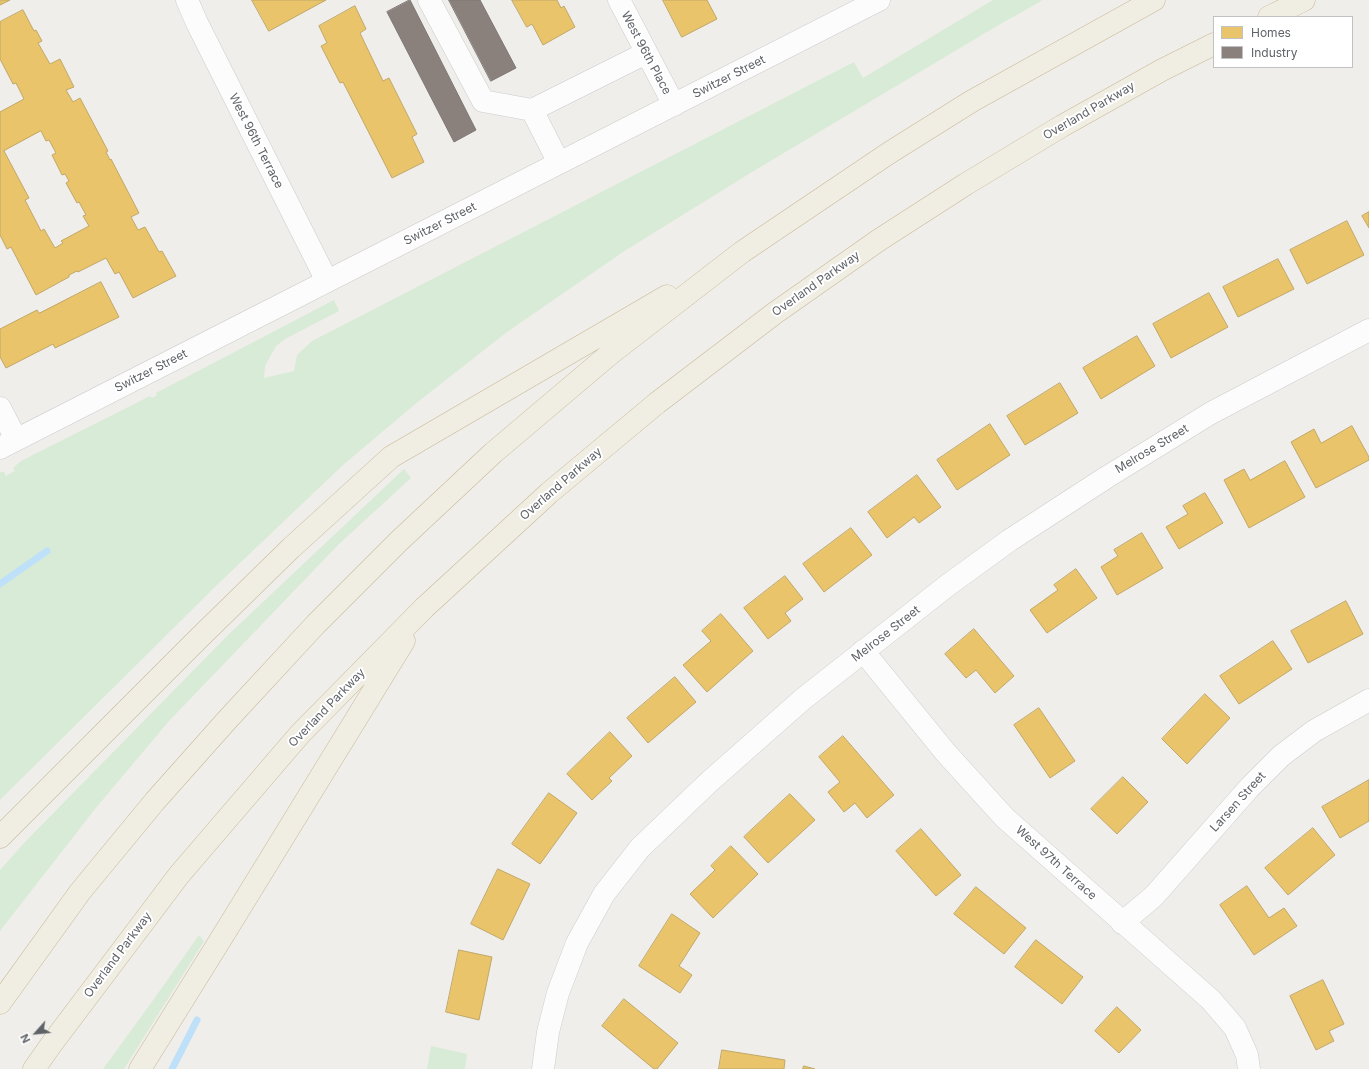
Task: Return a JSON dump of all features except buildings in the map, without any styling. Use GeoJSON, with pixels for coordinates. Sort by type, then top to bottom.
{"type":"FeatureCollection","features":[{"type":"Feature","properties":{"kind":"highway"},"geometry":{"type":"LineString","coordinates":[[0,837],[191,645],[291,548],[391,457],[742,252],[889,153],[966,105],[1154,0]]}},
{"type":"Feature","properties":{"kind":"highway"},"geometry":{"type":"LineString","coordinates":[[1271,16],[1304,0]]}},
{"type":"Feature","properties":{"kind":"highway","name":"Overland Parkway"},"geometry":{"type":"LineString","coordinates":[[34,1069],[76,1010],[179,875],[300,734],[424,608],[549,493],[657,403],[775,313],[879,240],[966,184],[1062,126],[1162,70],[1213,44]]}},
{"type":"Feature","properties":{"kind":"highway"},"geometry":{"type":"LineString","coordinates":[[0,1003],[80,892],[155,801],[228,719],[322,618],[399,541],[493,453],[610,354],[742,252]]}},
{"type":"Feature","properties":{"kind":"highway"},"geometry":{"type":"LineString","coordinates":[[140,1069],[229,927],[424,608]]}},
{"type":"Feature","properties":{"kind":"street","name":"West 96th Terrace"},"geometry":{"type":"LineString","coordinates":[[187,0],[197,23],[327,281]]}},
{"type":"Feature","properties":{"kind":"street"},"geometry":{"type":"LineString","coordinates":[[429,0],[483,101],[532,110],[646,53]]}},
{"type":"Feature","properties":{"kind":"street","name":"West 96th Place"},"geometry":{"type":"LineString","coordinates":[[619,0],[674,105]]}},
{"type":"Feature","properties":{"kind":"street","name":"Switzer Street"},"geometry":{"type":"LineString","coordinates":[[8,443],[879,0]]}},
{"type":"Feature","properties":{"kind":"street"},"geometry":{"type":"LineString","coordinates":[[532,110],[559,163]]}},
{"type":"Feature","properties":{"kind":"street","name":"Melrose Street"},"geometry":{"type":"LineString","coordinates":[[543,1069],[548,1032],[558,993],[577,943],[604,894],[640,848],[709,782],[803,699],[948,585],[986,558],[1106,477],[1211,413],[1369,330]]}},
{"type":"Feature","properties":{"kind":"street"},"geometry":{"type":"LineString","coordinates":[[0,408],[8,443]]}},
{"type":"Feature","properties":{"kind":"street","name":"West 97th Terrace"},"geometry":{"type":"LineString","coordinates":[[863,651],[946,753],[1005,818],[1122,923],[1211,1000],[1235,1028],[1247,1055],[1249,1069]]}},
{"type":"Feature","properties":{"kind":"street","name":"Larsen Street"},"geometry":{"type":"LineString","coordinates":[[1122,923],[1154,896],[1250,787],[1281,756],[1314,731],[1369,700]]}},
{"type":"Feature","properties":{"kind":"green space"},"geometry":{"type":"Polygon","coordinates":[[[993,0],[1043,0],[757,169],[626,250],[507,332],[419,401],[343,465],[219,583],[0,800],[0,472],[4,472],[6,476],[15,471],[13,468],[21,461],[150,396],[152,398],[157,395],[156,393],[334,300],[339,311],[285,339],[276,346],[265,366],[264,378],[294,371],[297,355],[312,341],[854,62],[863,78],[993,0]]]}},
{"type":"Feature","properties":{"kind":"green space"},"geometry":{"type":"Polygon","coordinates":[[[404,469],[411,478],[339,544],[169,721],[95,809],[0,931],[0,870],[24,843],[229,634],[404,469]]]}},
{"type":"Feature","properties":{"kind":"green space"},"geometry":{"type":"Polygon","coordinates":[[[199,935],[204,941],[124,1069],[103,1069],[154,999],[199,935]]]}},
{"type":"Feature","properties":{"kind":"green space"},"geometry":{"type":"Polygon","coordinates":[[[431,1046],[467,1054],[465,1069],[427,1069],[431,1046]]]}},
{"type":"Feature","properties":{"kind":"waterway"},"geometry":{"type":"LineString","coordinates":[[0,584],[47,551]]}},
{"type":"Feature","properties":{"kind":"waterway"},"geometry":{"type":"LineString","coordinates":[[172,1069],[197,1020]]}}]}
